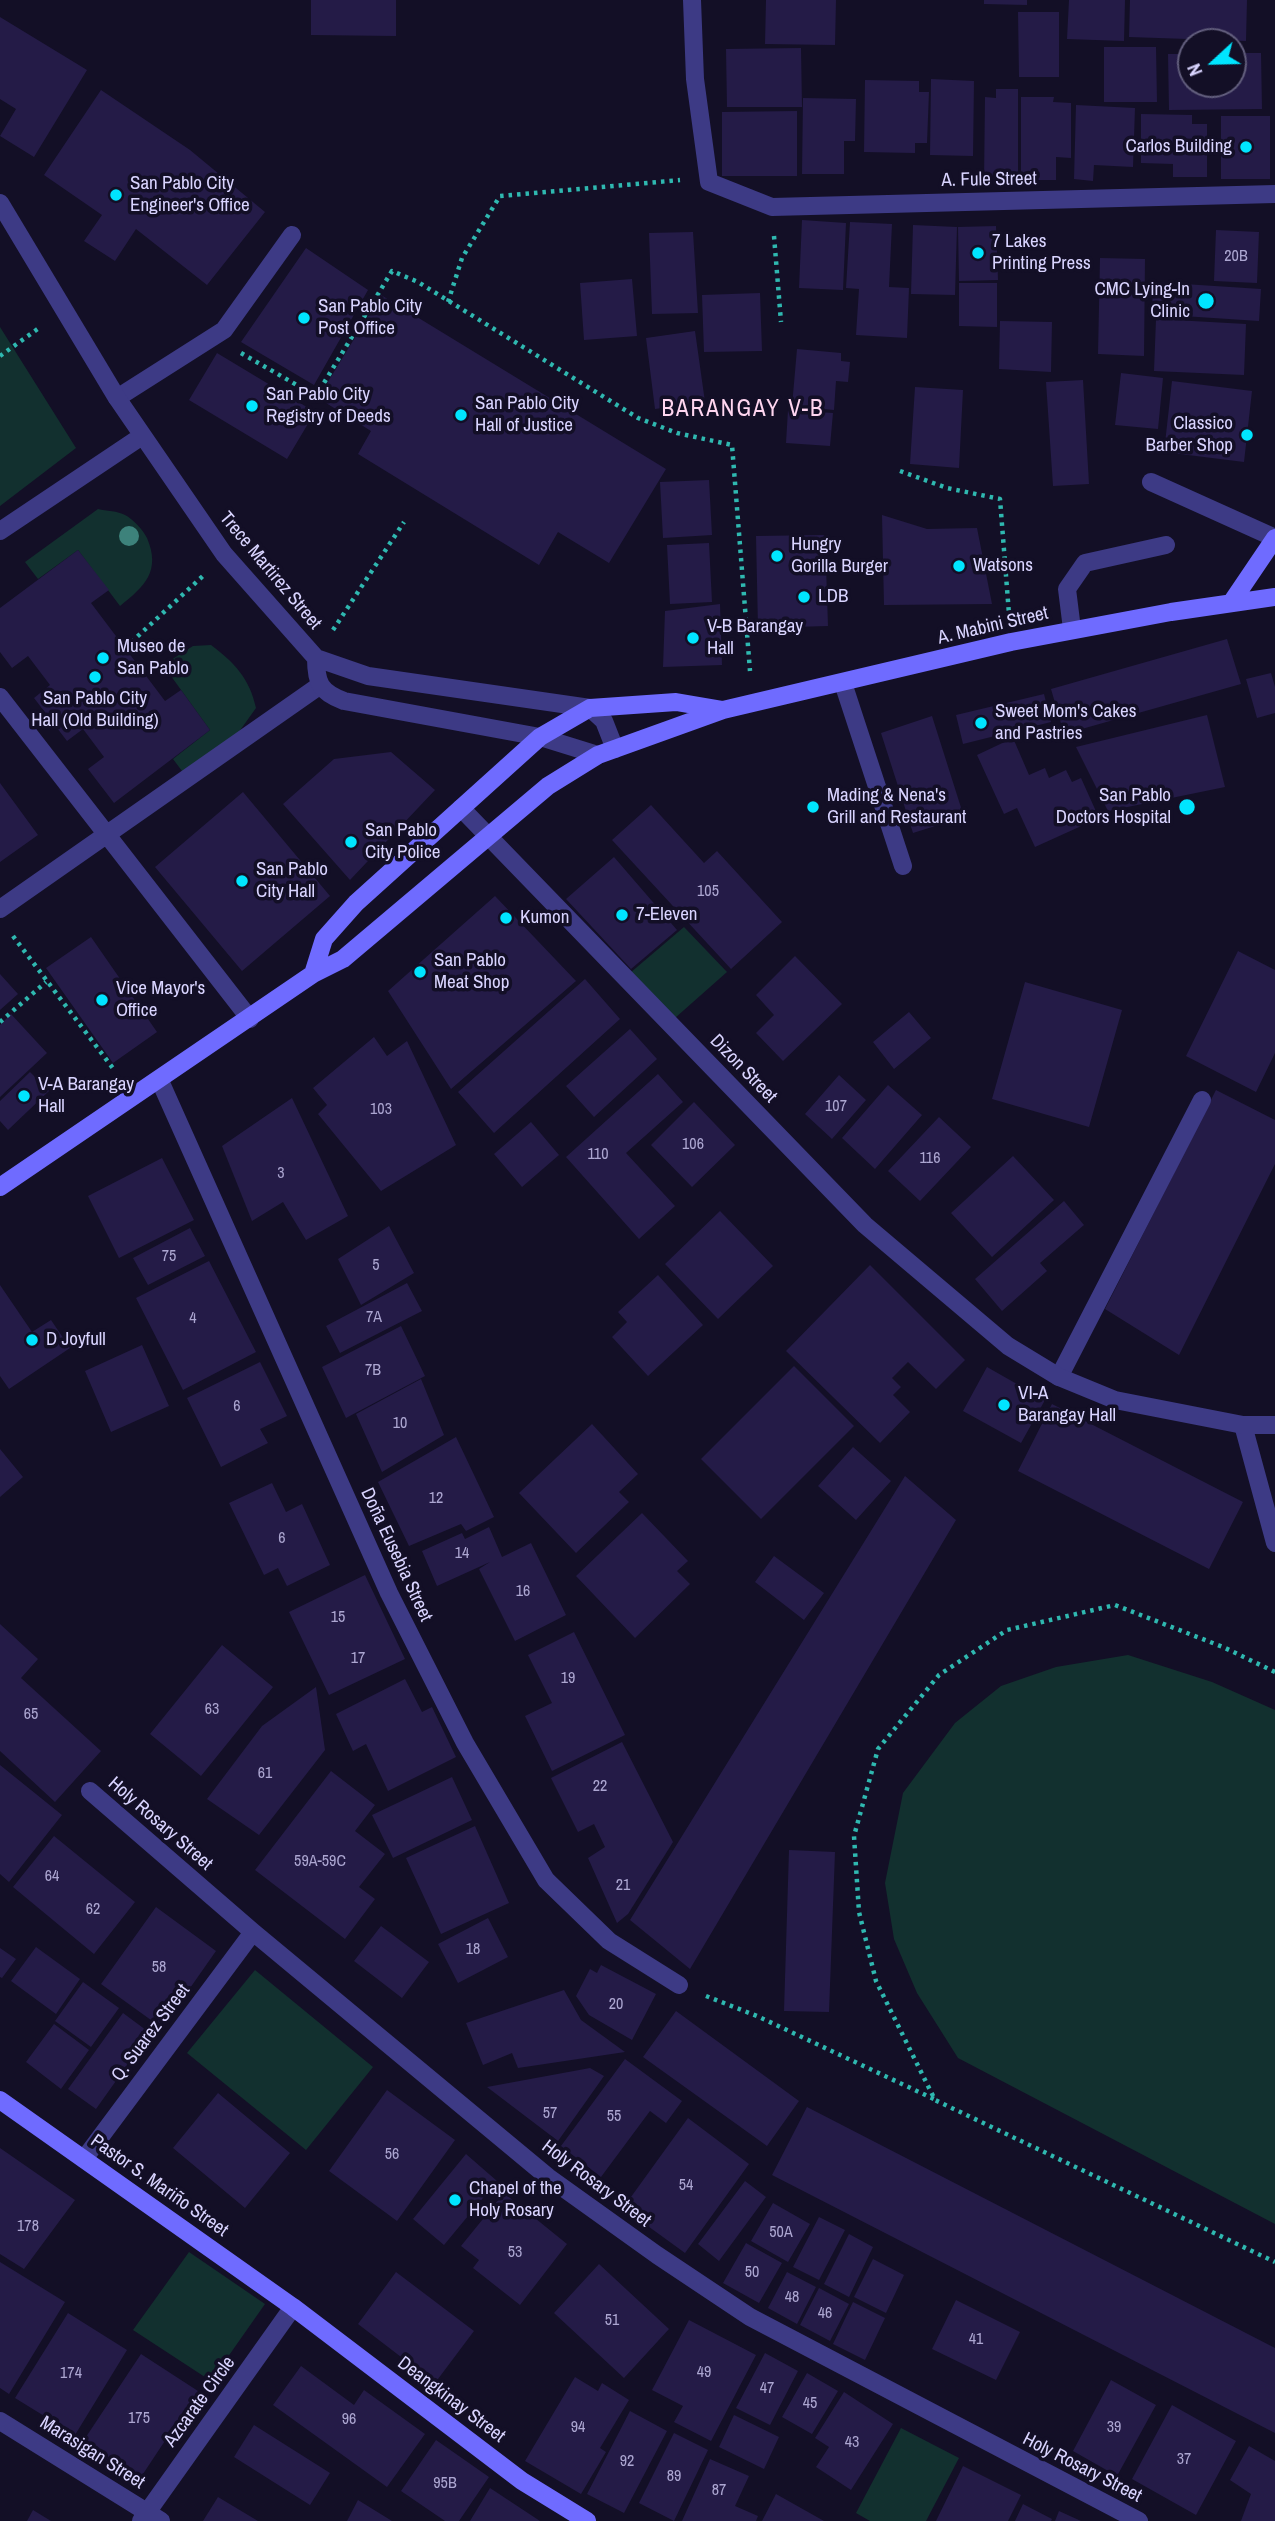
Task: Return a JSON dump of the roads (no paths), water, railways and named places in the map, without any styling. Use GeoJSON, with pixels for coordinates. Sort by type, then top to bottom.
{"type":"FeatureCollection","features":[{"type":"Feature","properties":{"kind":"street","name":"A. Fule Street"},"geometry":{"type":"LineString","coordinates":[[692,0],[695,79],[709,182],[772,206],[1275,194]]}},
{"type":"Feature","properties":{"kind":"street","name":"Trece Martirez Street"},"geometry":{"type":"LineString","coordinates":[[0,203],[142,436],[224,554],[316,658],[368,676],[590,708]]}},
{"type":"Feature","properties":{"kind":"street"},"geometry":{"type":"LineString","coordinates":[[117,398],[224,330],[292,235]]}},
{"type":"Feature","properties":{"kind":"street"},"geometry":{"type":"LineString","coordinates":[[0,531],[142,436]]}},
{"type":"Feature","properties":{"kind":"street"},"geometry":{"type":"LineString","coordinates":[[1151,482],[1275,538],[1231,603]]}},
{"type":"Feature","properties":{"kind":"street"},"geometry":{"type":"LineString","coordinates":[[1072,629],[1067,589],[1085,563],[1166,545]]}},
{"type":"Feature","properties":{"kind":"street","name":"A. Mabini Street"},"geometry":{"type":"LineString","coordinates":[[0,1187],[160,1081],[313,974],[343,959],[548,786],[607,752],[723,710],[1012,642],[1072,629],[1275,597]]}},
{"type":"Feature","properties":{"kind":"street"},"geometry":{"type":"LineString","coordinates":[[316,658],[316,678],[319,686],[327,694],[344,701],[607,752],[604,721],[590,708]]}},
{"type":"Feature","properties":{"kind":"street"},"geometry":{"type":"LineString","coordinates":[[843,683],[903,866]]}},
{"type":"Feature","properties":{"kind":"street"},"geometry":{"type":"LineString","coordinates":[[0,909],[319,686]]}},
{"type":"Feature","properties":{"kind":"street"},"geometry":{"type":"LineString","coordinates":[[0,697],[109,833],[250,1019]]}},
{"type":"Feature","properties":{"kind":"street","name":"A. Mabini Street"},"geometry":{"type":"LineString","coordinates":[[313,974],[324,939],[356,903],[540,737],[590,708],[676,702],[723,710]]}},
{"type":"Feature","properties":{"kind":"street","name":"Dizon Street"},"geometry":{"type":"LineString","coordinates":[[461,808],[865,1225],[1008,1346],[1059,1377],[1115,1400],[1243,1425],[1275,1424]]}},
{"type":"Feature","properties":{"kind":"street","name":"Doña Eusebia Street"},"geometry":{"type":"LineString","coordinates":[[160,1081],[389,1594],[465,1743],[546,1880],[609,1941],[679,1986]]}},
{"type":"Feature","properties":{"kind":"street"},"geometry":{"type":"LineString","coordinates":[[1059,1377],[1202,1100]]}},
{"type":"Feature","properties":{"kind":"street"},"geometry":{"type":"LineString","coordinates":[[1243,1425],[1275,1543]]}},
{"type":"Feature","properties":{"kind":"street","name":"Holy Rosary Street"},"geometry":{"type":"LineString","coordinates":[[90,1791],[253,1932],[548,2177],[750,2317],[1139,2521]]}},
{"type":"Feature","properties":{"kind":"street","name":"Q. Suarez Street"},"geometry":{"type":"LineString","coordinates":[[84,2159],[253,1932]]}},
{"type":"Feature","properties":{"kind":"street","name":"Pastor S. Mariño Street"},"geometry":{"type":"LineString","coordinates":[[0,2100],[293,2307]]}},
{"type":"Feature","properties":{"kind":"street","name":"Azcarate Circle"},"geometry":{"type":"LineString","coordinates":[[150,2518],[293,2307]]}},
{"type":"Feature","properties":{"kind":"street","name":"Deangkinay Street"},"geometry":{"type":"LineString","coordinates":[[293,2307],[522,2481],[587,2521]]}},
{"type":"Feature","properties":{"kind":"street","name":"Marasigan Street"},"geometry":{"type":"LineString","coordinates":[[0,2421],[150,2518]]}},
{"type":"Feature","properties":{"kind":"place","name":"Carlos Building"},"geometry":{"type":"Point","coordinates":[1246,147]}},
{"type":"Feature","properties":{"kind":"place","name":"San Pablo City Engineer's Office"},"geometry":{"type":"Point","coordinates":[116,195]}},
{"type":"Feature","properties":{"kind":"place","name":"7 Lakes Printing Press"},"geometry":{"type":"Point","coordinates":[978,253]}},
{"type":"Feature","properties":{"kind":"place","name":"CMC Lying-In Clinic"},"geometry":{"type":"Point","coordinates":[1206,301]}},
{"type":"Feature","properties":{"kind":"place","name":"San Pablo City Post Office"},"geometry":{"type":"Point","coordinates":[304,318]}},
{"type":"Feature","properties":{"kind":"place","name":"San Pablo City Registry of Deeds"},"geometry":{"type":"Point","coordinates":[252,406]}},
{"type":"Feature","properties":{"kind":"place","name":"San Pablo City Hall of Justice"},"geometry":{"type":"Point","coordinates":[461,415]}},
{"type":"Feature","properties":{"kind":"place","name":"Classico Barber Shop"},"geometry":{"type":"Point","coordinates":[1247,435]}},
{"type":"Feature","properties":{"kind":"place","name":"Hungry Gorilla Burger"},"geometry":{"type":"Point","coordinates":[777,556]}},
{"type":"Feature","properties":{"kind":"place","name":"Watsons"},"geometry":{"type":"Point","coordinates":[959,566]}},
{"type":"Feature","properties":{"kind":"place","name":"LDB"},"geometry":{"type":"Point","coordinates":[804,597]}},
{"type":"Feature","properties":{"kind":"place","name":"V-B Barangay Hall"},"geometry":{"type":"Point","coordinates":[693,638]}},
{"type":"Feature","properties":{"kind":"place","name":"Museo de San Pablo"},"geometry":{"type":"Point","coordinates":[103,658]}},
{"type":"Feature","properties":{"kind":"place","name":"San Pablo City Hall (Old Building)"},"geometry":{"type":"Point","coordinates":[95,677]}},
{"type":"Feature","properties":{"kind":"place","name":"Sweet Mom's Cakes and Pastries"},"geometry":{"type":"Point","coordinates":[981,723]}},
{"type":"Feature","properties":{"kind":"place","name":"Mading & Nena's Grill and Restaurant"},"geometry":{"type":"Point","coordinates":[813,807]}},
{"type":"Feature","properties":{"kind":"place","name":"San Pablo Doctors Hospital"},"geometry":{"type":"Point","coordinates":[1187,807]}},
{"type":"Feature","properties":{"kind":"place","name":"San Pablo City Police"},"geometry":{"type":"Point","coordinates":[351,842]}},
{"type":"Feature","properties":{"kind":"place","name":"San Pablo City Hall"},"geometry":{"type":"Point","coordinates":[242,881]}},
{"type":"Feature","properties":{"kind":"place","name":"7-Eleven"},"geometry":{"type":"Point","coordinates":[622,915]}},
{"type":"Feature","properties":{"kind":"place","name":"Kumon"},"geometry":{"type":"Point","coordinates":[506,918]}},
{"type":"Feature","properties":{"kind":"place","name":"San Pablo Meat Shop"},"geometry":{"type":"Point","coordinates":[420,972]}},
{"type":"Feature","properties":{"kind":"place","name":"Vice Mayor's Office"},"geometry":{"type":"Point","coordinates":[102,1000]}},
{"type":"Feature","properties":{"kind":"place","name":"V-A Barangay Hall"},"geometry":{"type":"Point","coordinates":[24,1096]}},
{"type":"Feature","properties":{"kind":"place","name":"D Joyfull"},"geometry":{"type":"Point","coordinates":[32,1340]}},
{"type":"Feature","properties":{"kind":"place","name":"VI-A Barangay Hall"},"geometry":{"type":"Point","coordinates":[1004,1405]}},
{"type":"Feature","properties":{"kind":"place","name":"Chapel of the Holy Rosary"},"geometry":{"type":"Point","coordinates":[455,2200]}},
{"type":"Feature","properties":{"kind":"district","name":"BARANGAY V-B"},"geometry":{"type":"Point","coordinates":[743,410]}}]}
